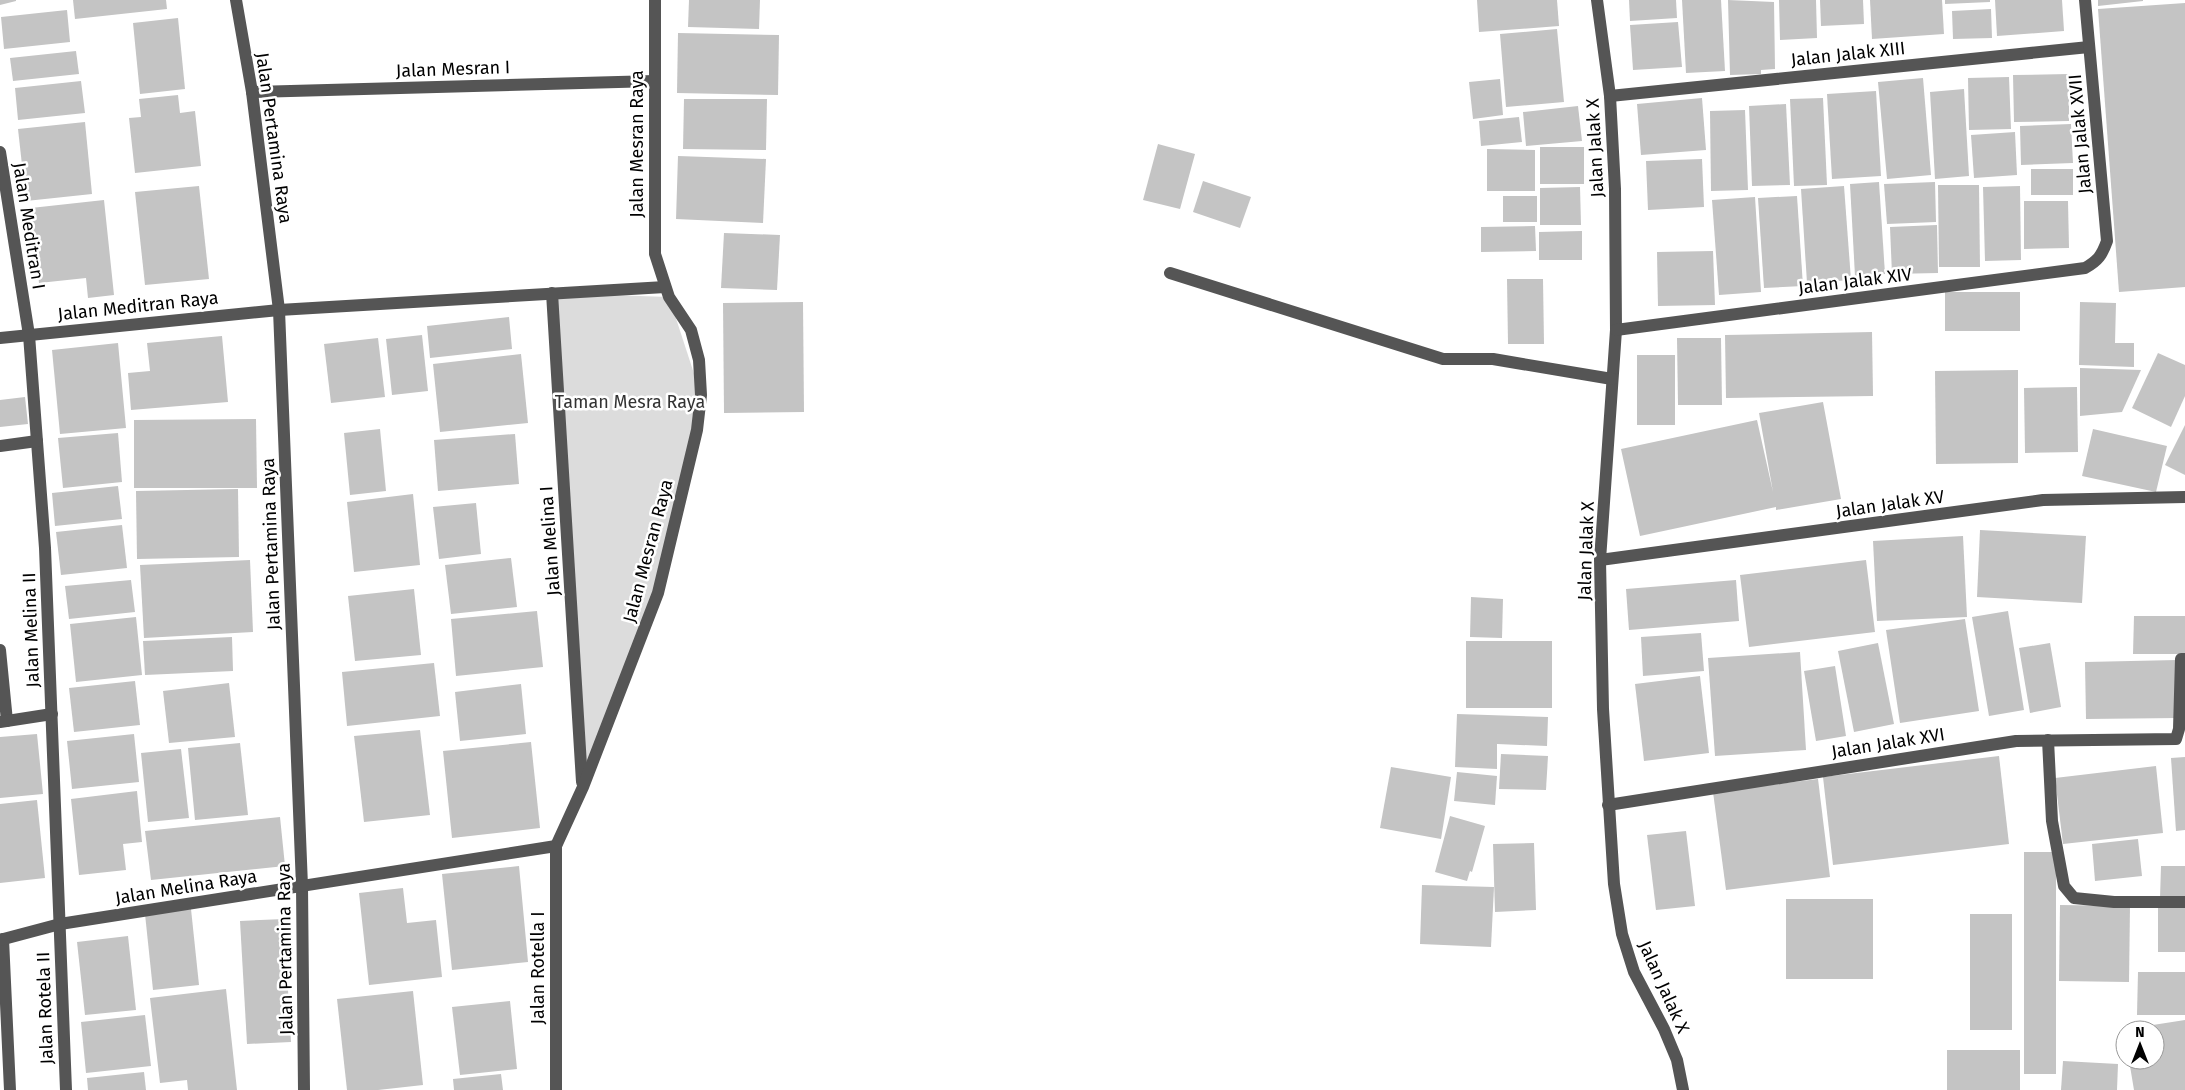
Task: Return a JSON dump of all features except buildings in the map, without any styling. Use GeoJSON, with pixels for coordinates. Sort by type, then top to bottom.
{"type":"FeatureCollection","features":[{"type":"Feature","properties":{"kind":"street","name":"Jalan Pertamina Raya"},"geometry":{"type":"LineString","coordinates":[[236,0],[252,92],[279,310],[302,886],[304,1090]]}},
{"type":"Feature","properties":{"kind":"street","name":"Jalan Mesran Raya"},"geometry":{"type":"LineString","coordinates":[[556,846],[582,787],[658,593],[697,430],[701,395],[699,360],[691,330],[665,287],[655,254],[654,0]]}},
{"type":"Feature","properties":{"kind":"street","name":"Jalan Jalak X"},"geometry":{"type":"LineString","coordinates":[[1597,0],[1610,96],[1615,188],[1616,330],[1600,560],[1608,805],[1614,884],[1622,934],[1634,972],[1674,1052],[1683,1090]]}},
{"type":"Feature","properties":{"kind":"street","name":"Jalan Jalak XVII"},"geometry":{"type":"LineString","coordinates":[[2085,0],[2107,241],[2102,257],[2096,262]]}},
{"type":"Feature","properties":{"kind":"street","name":"Jalan Jalak XIII"},"geometry":{"type":"LineString","coordinates":[[1610,96],[2089,47]]}},
{"type":"Feature","properties":{"kind":"street","name":"Jalan Mesran I"},"geometry":{"type":"LineString","coordinates":[[252,92],[655,81]]}},
{"type":"Feature","properties":{"kind":"street","name":"Jalan Meditran I"},"geometry":{"type":"LineString","coordinates":[[0,152],[29,334]]}},
{"type":"Feature","properties":{"kind":"street","name":"Jalan Jalak XIV"},"geometry":{"type":"LineString","coordinates":[[1616,330],[2085,268],[2096,262]]}},
{"type":"Feature","properties":{"kind":"street"},"geometry":{"type":"LineString","coordinates":[[1170,273],[1443,359],[1493,359],[1612,379]]}},
{"type":"Feature","properties":{"kind":"street"},"geometry":{"type":"LineString","coordinates":[[279,310],[665,287]]}},
{"type":"Feature","properties":{"kind":"street","name":"Jalan Melina I"},"geometry":{"type":"LineString","coordinates":[[552,293],[582,787]]}},
{"type":"Feature","properties":{"kind":"street","name":"Jalan Meditran Raya"},"geometry":{"type":"LineString","coordinates":[[0,338],[279,310]]}},
{"type":"Feature","properties":{"kind":"street","name":"Jalan Melina II"},"geometry":{"type":"LineString","coordinates":[[29,334],[45,548],[60,924]]}},
{"type":"Feature","properties":{"kind":"street"},"geometry":{"type":"LineString","coordinates":[[0,446],[37,442]]}},
{"type":"Feature","properties":{"kind":"street","name":"Jalan Jalak XV"},"geometry":{"type":"LineString","coordinates":[[1600,560],[2043,500],[2185,497]]}},
{"type":"Feature","properties":{"kind":"street","name":"Jalan Melina II"},"geometry":{"type":"LineString","coordinates":[[0,650],[3,722]]}},
{"type":"Feature","properties":{"kind":"street","name":"Jalan Jalak XVI"},"geometry":{"type":"LineString","coordinates":[[1608,805],[2016,741],[2176,739],[2180,729],[2180,659],[2185,659]]}},
{"type":"Feature","properties":{"kind":"street"},"geometry":{"type":"LineString","coordinates":[[3,722],[52,714]]}},
{"type":"Feature","properties":{"kind":"street"},"geometry":{"type":"LineString","coordinates":[[2048,740],[2052,821],[2064,886],[2074,898],[2114,902],[2185,902]]}},
{"type":"Feature","properties":{"kind":"street","name":"Jalan Melina Raya"},"geometry":{"type":"LineString","coordinates":[[2,939],[60,924],[556,846]]}},
{"type":"Feature","properties":{"kind":"street","name":"Jalan Rotella I"},"geometry":{"type":"LineString","coordinates":[[556,846],[556,1090]]}},
{"type":"Feature","properties":{"kind":"street","name":"Jalan Rotela II"},"geometry":{"type":"LineString","coordinates":[[60,924],[66,1090]]}},
{"type":"Feature","properties":{"kind":"street"},"geometry":{"type":"LineString","coordinates":[[2,939],[10,1090]]}},
{"type":"Feature","properties":{"kind":"green space","name":"Taman Mesra Raya"},"geometry":{"type":"Polygon","coordinates":[[[552,293],[669,297],[701,395],[649,619],[583,787],[552,293]]]}}]}
